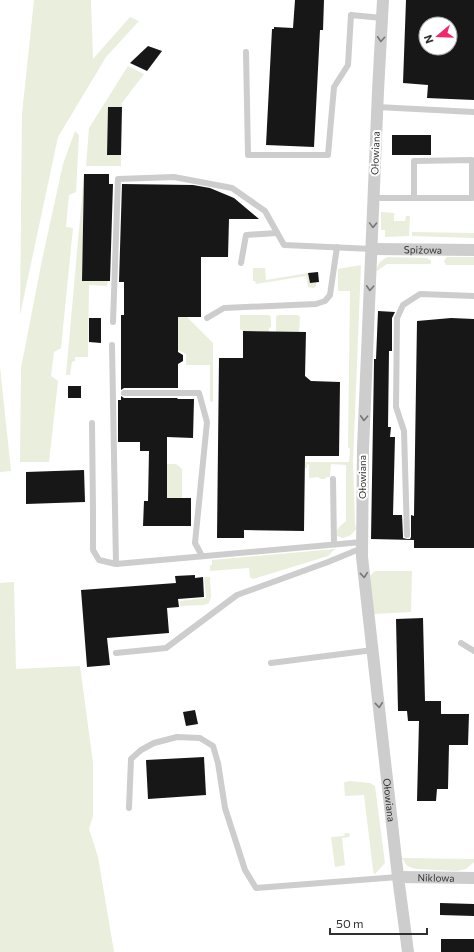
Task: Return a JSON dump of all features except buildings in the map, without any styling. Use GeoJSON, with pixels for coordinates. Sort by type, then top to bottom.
{"type":"FeatureCollection","features":[{"type":"Feature","properties":{"kind":"street","name":"Ołowiana"},"geometry":{"type":"LineString","coordinates":[[383,0],[377,107],[363,449],[362,557],[398,877],[408,952]]}},
{"type":"Feature","properties":{"kind":"street","name":"Spiżowa"},"geometry":{"type":"LineString","coordinates":[[372,249],[474,250]]}},
{"type":"Feature","properties":{"kind":"street","name":"Niklowa"},"geometry":{"type":"LineString","coordinates":[[398,877],[474,878]]}},
{"type":"Feature","properties":{"kind":"lane"},"geometry":{"type":"LineString","coordinates":[[246,52],[248,155],[328,155],[334,88],[348,65],[351,16],[382,18]]}},
{"type":"Feature","properties":{"kind":"lane"},"geometry":{"type":"LineString","coordinates":[[377,107],[474,112]]}},
{"type":"Feature","properties":{"kind":"lane"},"geometry":{"type":"LineString","coordinates":[[374,198],[414,198],[472,198],[472,160],[414,161],[414,198]]}},
{"type":"Feature","properties":{"kind":"lane"},"geometry":{"type":"LineString","coordinates":[[113,322],[118,179],[174,177],[232,188],[265,211],[284,245],[372,249]]}},
{"type":"Feature","properties":{"kind":"lane"},"geometry":{"type":"LineString","coordinates":[[241,263],[246,235],[277,233]]}},
{"type":"Feature","properties":{"kind":"lane"},"geometry":{"type":"LineString","coordinates":[[207,318],[224,308],[316,304],[325,301],[330,295],[337,247]]}},
{"type":"Feature","properties":{"kind":"lane"},"geometry":{"type":"LineString","coordinates":[[407,535],[404,431],[396,407],[397,318],[403,305],[420,294],[474,296]]}},
{"type":"Feature","properties":{"kind":"lane"},"geometry":{"type":"LineString","coordinates":[[112,345],[116,564]]}},
{"type":"Feature","properties":{"kind":"lane"},"geometry":{"type":"LineString","coordinates":[[124,392],[199,393],[207,422],[195,543],[202,556]]}},
{"type":"Feature","properties":{"kind":"lane"},"geometry":{"type":"LineString","coordinates":[[92,423],[93,550],[99,560],[116,564],[334,544],[362,545]]}},
{"type":"Feature","properties":{"kind":"lane"},"geometry":{"type":"LineString","coordinates":[[333,479],[334,544]]}},
{"type":"Feature","properties":{"kind":"lane"},"geometry":{"type":"LineString","coordinates":[[116,652],[166,648],[237,595],[328,562],[362,545]]}},
{"type":"Feature","properties":{"kind":"lane"},"geometry":{"type":"LineString","coordinates":[[461,643],[474,651]]}},
{"type":"Feature","properties":{"kind":"lane"},"geometry":{"type":"LineString","coordinates":[[271,663],[373,650]]}},
{"type":"Feature","properties":{"kind":"lane"},"geometry":{"type":"LineString","coordinates":[[128,808],[131,759],[141,750],[154,743],[177,737],[200,738],[213,746],[218,763],[225,808],[245,870],[256,888],[398,877]]}},
{"type":"Feature","properties":{"kind":"green space"},"geometry":{"type":"Polygon","coordinates":[[[34,0],[91,0],[93,59],[130,17],[139,21],[106,57],[58,137],[20,315],[22,114],[34,0]]]}},
{"type":"Feature","properties":{"kind":"green space"},"geometry":{"type":"Polygon","coordinates":[[[128,66],[144,74],[122,103],[122,107],[108,107],[107,154],[121,155],[121,166],[86,166],[89,128],[128,66]]]}},
{"type":"Feature","properties":{"kind":"green space"},"geometry":{"type":"Polygon","coordinates":[[[75,131],[79,135],[76,192],[69,195],[66,227],[73,228],[61,348],[54,352],[51,376],[58,381],[49,462],[20,462],[21,368],[42,260],[63,164],[75,131]]]}},
{"type":"Feature","properties":{"kind":"green space"},"geometry":{"type":"Polygon","coordinates":[[[84,174],[82,281],[108,281],[107,286],[89,285],[88,357],[75,357],[75,361],[72,362],[70,375],[66,375],[84,174]]]}},
{"type":"Feature","properties":{"kind":"green space"},"geometry":{"type":"Polygon","coordinates":[[[381,212],[394,213],[394,221],[405,221],[406,216],[410,216],[409,236],[385,237],[385,230],[381,230],[381,212]]]}},
{"type":"Feature","properties":{"kind":"green space"},"geometry":{"type":"Polygon","coordinates":[[[412,232],[474,233],[474,238],[412,236],[412,232]]]}},
{"type":"Feature","properties":{"kind":"green space"},"geometry":{"type":"Polygon","coordinates":[[[388,257],[427,258],[431,261],[431,264],[387,264],[376,271],[380,262],[388,257]]]}},
{"type":"Feature","properties":{"kind":"green space"},"geometry":{"type":"Polygon","coordinates":[[[447,257],[474,257],[474,265],[446,265],[444,261],[447,257]]]}},
{"type":"Feature","properties":{"kind":"green space"},"geometry":{"type":"Polygon","coordinates":[[[361,265],[353,461],[356,529],[351,535],[343,538],[337,536],[337,531],[346,521],[346,465],[331,464],[330,477],[321,479],[318,477],[309,478],[309,465],[307,464],[307,468],[305,468],[305,462],[349,462],[350,291],[338,291],[338,269],[361,265]]]}},
{"type":"Feature","properties":{"kind":"green space"},"geometry":{"type":"Polygon","coordinates":[[[253,268],[265,268],[266,280],[308,273],[310,283],[316,282],[316,286],[314,288],[308,287],[306,276],[256,284],[255,281],[253,281],[253,268]]]}},
{"type":"Feature","properties":{"kind":"green space"},"geometry":{"type":"Polygon","coordinates":[[[240,315],[269,315],[271,317],[271,327],[269,328],[269,332],[243,331],[240,329],[240,315]]]}},
{"type":"Feature","properties":{"kind":"green space"},"geometry":{"type":"Polygon","coordinates":[[[278,315],[298,315],[300,317],[299,332],[276,332],[276,317],[278,315]]]}},
{"type":"Feature","properties":{"kind":"green space"},"geometry":{"type":"Polygon","coordinates":[[[178,317],[187,317],[213,343],[213,402],[210,401],[210,365],[186,365],[186,354],[178,350],[178,317]]]}},
{"type":"Feature","properties":{"kind":"green space"},"geometry":{"type":"Polygon","coordinates":[[[0,367],[11,471],[0,472],[0,367]]]}},
{"type":"Feature","properties":{"kind":"green space"},"geometry":{"type":"Polygon","coordinates":[[[167,464],[176,464],[182,469],[182,498],[173,498],[166,501],[167,464]]]}},
{"type":"Feature","properties":{"kind":"green space"},"geometry":{"type":"Polygon","coordinates":[[[335,549],[328,556],[253,579],[250,577],[249,568],[210,571],[212,560],[335,549]]]}},
{"type":"Feature","properties":{"kind":"green space"},"geometry":{"type":"Polygon","coordinates":[[[375,571],[412,571],[411,612],[374,614],[370,576],[375,571]]]}},
{"type":"Feature","properties":{"kind":"green space"},"geometry":{"type":"Polygon","coordinates":[[[204,577],[210,577],[211,597],[209,603],[204,605],[180,606],[180,601],[206,598],[204,577]]]}},
{"type":"Feature","properties":{"kind":"green space"},"geometry":{"type":"Polygon","coordinates":[[[14,582],[16,669],[80,666],[93,763],[93,816],[89,829],[98,857],[114,952],[0,952],[0,583],[14,582]]]}},
{"type":"Feature","properties":{"kind":"green space"},"geometry":{"type":"Polygon","coordinates":[[[350,781],[370,783],[375,786],[385,863],[375,874],[373,870],[364,795],[345,796],[344,783],[350,781]]]}},
{"type":"Feature","properties":{"kind":"green space"},"geometry":{"type":"Polygon","coordinates":[[[345,833],[349,833],[350,835],[349,837],[342,838],[345,865],[335,867],[331,837],[344,836],[345,833]]]}},
{"type":"Feature","properties":{"kind":"green space"},"geometry":{"type":"Polygon","coordinates":[[[402,858],[474,859],[474,862],[466,869],[456,871],[416,869],[407,866],[402,858]]]}}]}
